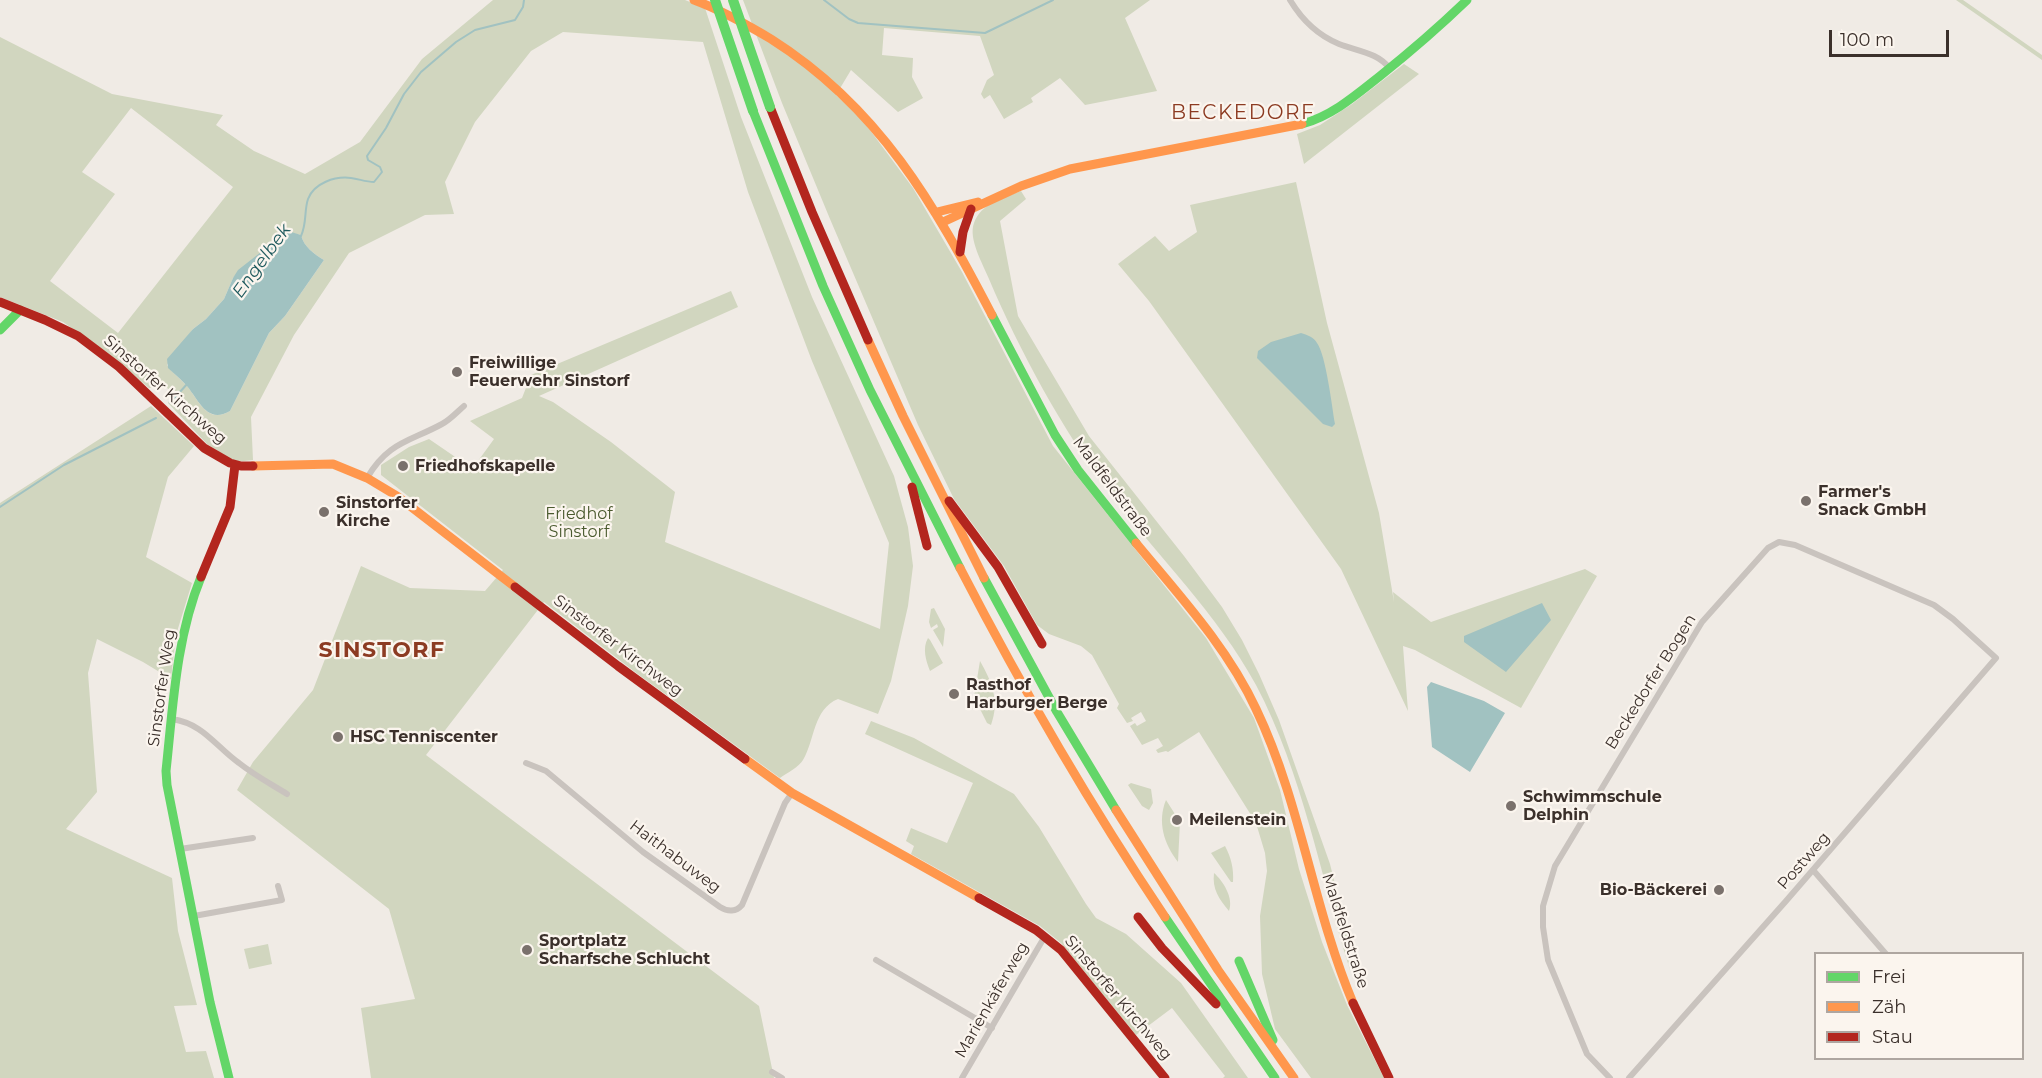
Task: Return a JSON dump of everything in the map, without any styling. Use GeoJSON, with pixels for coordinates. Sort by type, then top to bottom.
{"type":"FeatureCollection","features":[{"type":"Feature","properties":{"kind":"main road","name":"Maldfeldstraße"},"geometry":{"type":"LineString","coordinates":[[694,0],[763,33],[825,76],[884,136],[909,168],[940,217],[1071,461],[1210,633],[1255,705],[1282,773],[1339,968],[1365,1031],[1389,1078]]}},
{"type":"Feature","properties":{"kind":"main road"},"geometry":{"type":"LineString","coordinates":[[715,0],[753,111],[822,283],[903,458],[1003,650],[1060,750],[1127,860],[1275,1078]]}},
{"type":"Feature","properties":{"kind":"main road"},"geometry":{"type":"LineString","coordinates":[[733,0],[770,107],[832,265],[927,472],[1023,654],[1090,770],[1191,928],[1294,1078]]}},
{"type":"Feature","properties":{"kind":"main road"},"geometry":{"type":"LineString","coordinates":[[940,217],[971,209],[1046,176],[1070,169],[1287,128],[1316,120],[1350,100],[1390,69],[1429,37],[1467,0]]}},
{"type":"Feature","properties":{"kind":"main road"},"geometry":{"type":"LineString","coordinates":[[940,217],[948,208],[989,200]]}},
{"type":"Feature","properties":{"kind":"main road"},"geometry":{"type":"LineString","coordinates":[[960,252],[963,232],[971,209]]}},
{"type":"Feature","properties":{"kind":"main road","name":"Sinstorfer Kirchweg"},"geometry":{"type":"LineString","coordinates":[[0,302],[54,324],[87,342],[202,445],[235,465],[322,463],[337,465],[367,478],[423,515],[618,666],[792,793],[1045,936],[1061,950],[1166,1078]]}},
{"type":"Feature","properties":{"kind":"main road"},"geometry":{"type":"LineString","coordinates":[[0,330],[20,310]]}},
{"type":"Feature","properties":{"kind":"main road"},"geometry":{"type":"LineString","coordinates":[[903,458],[921,516],[927,546]]}},
{"type":"Feature","properties":{"kind":"main road","name":"Sinstorfer Weg"},"geometry":{"type":"LineString","coordinates":[[229,1078],[210,1002],[166,771],[183,635],[198,585],[230,507],[235,465]]}},
{"type":"Feature","properties":{"kind":"main road"},"geometry":{"type":"LineString","coordinates":[[927,472],[998,567],[1042,644]]}},
{"type":"Feature","properties":{"kind":"main road"},"geometry":{"type":"LineString","coordinates":[[1138,917],[1162,948],[1239,1028]]}},
{"type":"Feature","properties":{"kind":"main road"},"geometry":{"type":"LineString","coordinates":[[1239,961],[1284,1065]]}},
{"type":"Feature","properties":{"kind":"street"},"geometry":{"type":"LineString","coordinates":[[1290,0],[1304,20],[1320,34],[1339,44],[1383,59],[1390,69]]}},
{"type":"Feature","properties":{"kind":"street"},"geometry":{"type":"LineString","coordinates":[[367,478],[379,460],[395,447],[443,423],[464,406]]}},
{"type":"Feature","properties":{"kind":"street","name":"Beckedorfer Bogen"},"geometry":{"type":"LineString","coordinates":[[1610,1078],[1587,1054],[1548,960],[1543,927],[1543,906],[1548,885],[1555,866],[1702,622],[1768,548],[1779,542],[1794,545],[1928,602],[1953,619],[1996,658]]}},
{"type":"Feature","properties":{"kind":"street","name":"Postweg"},"geometry":{"type":"LineString","coordinates":[[1629,1078],[1996,658]]}},
{"type":"Feature","properties":{"kind":"street"},"geometry":{"type":"LineString","coordinates":[[172,719],[199,727],[238,763],[287,794]]}},
{"type":"Feature","properties":{"kind":"street","name":"Haithabuweg"},"geometry":{"type":"LineString","coordinates":[[526,763],[546,771],[643,852],[728,911],[736,910],[744,902],[785,803],[792,793]]}},
{"type":"Feature","properties":{"kind":"street"},"geometry":{"type":"LineString","coordinates":[[180,849],[253,838]]}},
{"type":"Feature","properties":{"kind":"street"},"geometry":{"type":"LineString","coordinates":[[1813,870],[1884,952]]}},
{"type":"Feature","properties":{"kind":"street"},"geometry":{"type":"LineString","coordinates":[[194,916],[282,900],[278,885]]}},
{"type":"Feature","properties":{"kind":"street","name":"Marienkäferweg"},"geometry":{"type":"LineString","coordinates":[[963,1076],[1045,936]]}},
{"type":"Feature","properties":{"kind":"street"},"geometry":{"type":"LineString","coordinates":[[876,960],[992,1028]]}},
{"type":"Feature","properties":{"kind":"street"},"geometry":{"type":"LineString","coordinates":[[772,1072],[782,1078]]}},
{"type":"Feature","properties":{"kind":"street"},"geometry":{"type":"LineString","coordinates":[[963,1076],[972,1078]]}},
{"type":"Feature","properties":{"kind":"green space","name":"Friedhof Sinstorf"},"geometry":{"type":"Polygon","coordinates":[[[493,0],[685,0],[705,8],[741,117],[812,297],[894,476],[908,527],[913,566],[908,606],[891,681],[878,714],[838,699],[830,704],[819,717],[801,763],[780,778],[544,602],[426,755],[759,1006],[774,1078],[371,1078],[361,1008],[415,999],[389,909],[237,790],[253,762],[313,690],[361,566],[410,588],[485,591],[503,570],[381,475],[381,465],[409,447],[429,439],[467,465],[478,461],[494,439],[470,421],[522,398],[531,375],[731,291],[738,307],[539,396],[553,402],[611,442],[675,492],[665,542],[880,629],[889,543],[812,361],[748,192],[703,42],[563,32],[531,51],[475,122],[445,182],[454,214],[425,215],[349,253],[294,335],[251,417],[253,460],[235,462],[207,444],[168,403],[173,393],[166,387],[149,388],[103,350],[63,322],[0,297],[0,37],[112,94],[223,115],[216,125],[254,151],[305,174],[360,142],[422,59],[493,0]],[[131,108],[82,172],[115,194],[50,281],[118,333],[233,187],[131,108]],[[292,233],[233,278],[224,299],[206,319],[193,329],[167,365],[209,413],[215,415],[230,411],[269,333],[285,316],[324,260],[307,247],[301,235],[292,233]]]}},
{"type":"Feature","properties":{"kind":"green space"},"geometry":{"type":"Polygon","coordinates":[[[743,0],[1150,0],[1125,18],[1157,91],[1085,105],[1060,78],[1031,98],[1033,102],[1004,119],[990,95],[984,99],[981,94],[987,80],[994,75],[980,36],[884,28],[882,55],[913,58],[912,77],[923,98],[898,112],[851,70],[836,95],[861,118],[913,188],[962,272],[1053,446],[1206,638],[1254,718],[1280,790],[1299,869],[1322,942],[1347,1005],[1384,1078],[1311,1078],[1275,1029],[1262,974],[1260,916],[1267,871],[1265,853],[1256,823],[1199,732],[1168,752],[1158,753],[1156,750],[1163,746],[1158,738],[1142,745],[1130,726],[1135,723],[1137,726],[1146,721],[1141,712],[1131,718],[1133,721],[1127,723],[1117,708],[1119,704],[1092,655],[1081,646],[1049,634],[1037,625],[1004,566],[954,499],[918,425],[830,219],[743,0]]]}},
{"type":"Feature","properties":{"kind":"green space"},"geometry":{"type":"Polygon","coordinates":[[[1956,0],[1963,0],[2042,55],[2042,60],[1956,0]]]}},
{"type":"Feature","properties":{"kind":"green space"},"geometry":{"type":"Polygon","coordinates":[[[1404,64],[1419,74],[1304,164],[1297,134],[1320,125],[1352,104],[1404,64]]]}},
{"type":"Feature","properties":{"kind":"green space"},"geometry":{"type":"Polygon","coordinates":[[[1296,182],[1327,323],[1379,513],[1394,602],[1393,592],[1431,622],[1585,569],[1597,576],[1521,708],[1415,650],[1403,646],[1408,711],[1341,569],[1149,301],[1118,264],[1155,236],[1169,251],[1197,232],[1190,205],[1296,182]]]}},
{"type":"Feature","properties":{"kind":"green space"},"geometry":{"type":"Polygon","coordinates":[[[1021,191],[1026,199],[1000,221],[1018,316],[1089,436],[1184,556],[1222,607],[1242,640],[1279,720],[1330,864],[1347,932],[1350,970],[1298,789],[1272,719],[1256,685],[1205,609],[1128,517],[1075,443],[1028,362],[980,259],[973,236],[977,216],[994,202],[1021,191]]]}},
{"type":"Feature","properties":{"kind":"green space"},"geometry":{"type":"Polygon","coordinates":[[[151,406],[194,446],[168,477],[146,557],[192,583],[176,635],[171,679],[97,639],[88,673],[97,792],[66,829],[172,878],[178,931],[197,1005],[174,1006],[186,1052],[206,1051],[214,1078],[0,1078],[0,503],[151,406]]]}},
{"type":"Feature","properties":{"kind":"green space"},"geometry":{"type":"Polygon","coordinates":[[[934,608],[945,629],[943,647],[933,630],[938,627],[937,624],[931,628],[929,622],[931,609],[934,608]]]}},
{"type":"Feature","properties":{"kind":"green space"},"geometry":{"type":"Polygon","coordinates":[[[928,638],[943,663],[930,671],[925,650],[928,638]]]}},
{"type":"Feature","properties":{"kind":"green space"},"geometry":{"type":"Polygon","coordinates":[[[980,661],[988,676],[995,700],[991,725],[987,723],[974,697],[980,661]]]}},
{"type":"Feature","properties":{"kind":"green space"},"geometry":{"type":"Polygon","coordinates":[[[871,721],[914,738],[1014,794],[1039,827],[1096,918],[1126,934],[1181,983],[1248,1078],[1223,1078],[1225,1076],[1172,1008],[1136,1035],[1061,943],[1040,926],[911,854],[914,846],[906,841],[911,828],[947,843],[973,783],[865,734],[871,721]]]}},
{"type":"Feature","properties":{"kind":"green space"},"geometry":{"type":"Polygon","coordinates":[[[1131,783],[1151,789],[1153,803],[1149,810],[1142,806],[1128,785],[1131,783]]]}},
{"type":"Feature","properties":{"kind":"green space"},"geometry":{"type":"Polygon","coordinates":[[[1166,800],[1180,822],[1178,862],[1163,832],[1162,816],[1166,800]]]}},
{"type":"Feature","properties":{"kind":"green space"},"geometry":{"type":"Polygon","coordinates":[[[1225,846],[1232,863],[1233,882],[1211,853],[1225,846]]]}},
{"type":"Feature","properties":{"kind":"green space"},"geometry":{"type":"Polygon","coordinates":[[[1214,873],[1221,880],[1229,895],[1229,911],[1217,894],[1214,873]]]}},
{"type":"Feature","properties":{"kind":"green space"},"geometry":{"type":"Polygon","coordinates":[[[268,944],[272,964],[249,969],[244,949],[268,944]]]}},
{"type":"Feature","properties":{"kind":"water"},"geometry":{"type":"Polygon","coordinates":[[[288,231],[301,235],[307,247],[324,260],[285,316],[269,333],[230,411],[215,415],[199,403],[184,383],[168,368],[167,359],[193,329],[206,319],[224,299],[238,270],[288,231]]]}},
{"type":"Feature","properties":{"kind":"water"},"geometry":{"type":"Polygon","coordinates":[[[1301,333],[1314,339],[1320,349],[1326,369],[1335,424],[1332,427],[1323,424],[1257,358],[1258,351],[1271,342],[1301,333]]]}},
{"type":"Feature","properties":{"kind":"water"},"geometry":{"type":"Polygon","coordinates":[[[1542,603],[1551,620],[1506,672],[1464,642],[1464,636],[1542,603]]]}},
{"type":"Feature","properties":{"kind":"water"},"geometry":{"type":"Polygon","coordinates":[[[1431,682],[1484,701],[1505,713],[1470,772],[1432,747],[1427,687],[1431,682]]]}},
{"type":"Feature","properties":{"kind":"waterway","name":"Engelbek"},"geometry":{"type":"LineString","coordinates":[[301,236],[308,199],[320,185],[338,178],[374,182],[382,172],[380,167],[368,160],[367,156],[386,128],[404,94],[421,72],[456,42],[475,30],[515,20],[523,7],[524,0]]}},
{"type":"Feature","properties":{"kind":"waterway"},"geometry":{"type":"LineString","coordinates":[[824,0],[858,23],[985,33],[1053,0]]}},
{"type":"Feature","properties":{"kind":"waterway","name":"Engelbek"},"geometry":{"type":"LineString","coordinates":[[170,403],[188,383]]}},
{"type":"Feature","properties":{"kind":"waterway","name":"Engelbek"},"geometry":{"type":"LineString","coordinates":[[0,507],[64,465],[156,418]]}},
{"type":"Feature","properties":{"kind":"traffic: fast"},"geometry":{"type":"LineString","coordinates":[[715,0],[753,111]]}},
{"type":"Feature","properties":{"kind":"traffic: fast"},"geometry":{"type":"LineString","coordinates":[[733,0],[770,107]]}},
{"type":"Feature","properties":{"kind":"traffic: fast"},"geometry":{"type":"LineString","coordinates":[[1302,124],[1323,116],[1353,97],[1413,49],[1467,0]]}},
{"type":"Feature","properties":{"kind":"traffic: fast"},"geometry":{"type":"LineString","coordinates":[[753,111],[823,286],[870,390],[960,568]]}},
{"type":"Feature","properties":{"kind":"traffic: fast"},"geometry":{"type":"LineString","coordinates":[[0,330],[20,310]]}},
{"type":"Feature","properties":{"kind":"traffic: fast"},"geometry":{"type":"LineString","coordinates":[[992,315],[1055,435],[1078,470],[1136,543]]}},
{"type":"Feature","properties":{"kind":"traffic: fast"},"geometry":{"type":"LineString","coordinates":[[201,577],[181,648],[166,771],[210,1002],[229,1078]]}},
{"type":"Feature","properties":{"kind":"traffic: fast"},"geometry":{"type":"LineString","coordinates":[[984,578],[1057,712],[1116,810]]}},
{"type":"Feature","properties":{"kind":"traffic: fast"},"geometry":{"type":"LineString","coordinates":[[1165,917],[1275,1078]]}},
{"type":"Feature","properties":{"kind":"traffic: fast"},"geometry":{"type":"LineString","coordinates":[[1239,961],[1273,1040]]}},
{"type":"Feature","properties":{"kind":"traffic: slow"},"geometry":{"type":"LineString","coordinates":[[694,0],[724,13],[771,39],[809,66],[874,127],[901,161],[925,197],[992,315]]}},
{"type":"Feature","properties":{"kind":"traffic: slow"},"geometry":{"type":"LineString","coordinates":[[943,222],[1021,186],[1070,169],[1302,124]]}},
{"type":"Feature","properties":{"kind":"traffic: slow"},"geometry":{"type":"LineString","coordinates":[[937,212],[978,202]]}},
{"type":"Feature","properties":{"kind":"traffic: slow"},"geometry":{"type":"LineString","coordinates":[[868,340],[903,416],[984,578]]}},
{"type":"Feature","properties":{"kind":"traffic: slow"},"geometry":{"type":"LineString","coordinates":[[253,466],[333,464],[367,478],[397,496],[515,587]]}},
{"type":"Feature","properties":{"kind":"traffic: slow"},"geometry":{"type":"LineString","coordinates":[[1136,543],[1217,643],[1245,686],[1256,709],[1285,781],[1327,930],[1353,1003]]}},
{"type":"Feature","properties":{"kind":"traffic: slow"},"geometry":{"type":"LineString","coordinates":[[960,568],[1058,746],[1165,917]]}},
{"type":"Feature","properties":{"kind":"traffic: slow"},"geometry":{"type":"LineString","coordinates":[[745,759],[792,793],[979,898]]}},
{"type":"Feature","properties":{"kind":"traffic: slow"},"geometry":{"type":"LineString","coordinates":[[1116,810],[1218,970],[1294,1078]]}},
{"type":"Feature","properties":{"kind":"traffic: jam"},"geometry":{"type":"LineString","coordinates":[[770,107],[812,212],[868,340]]}},
{"type":"Feature","properties":{"kind":"traffic: jam"},"geometry":{"type":"LineString","coordinates":[[960,252],[963,232],[971,209]]}},
{"type":"Feature","properties":{"kind":"traffic: jam"},"geometry":{"type":"LineString","coordinates":[[0,302],[78,336],[119,367],[204,448],[230,463],[253,466]]}},
{"type":"Feature","properties":{"kind":"traffic: jam"},"geometry":{"type":"LineString","coordinates":[[201,577],[230,507],[235,465]]}},
{"type":"Feature","properties":{"kind":"traffic: jam"},"geometry":{"type":"LineString","coordinates":[[912,487],[927,546]]}},
{"type":"Feature","properties":{"kind":"traffic: jam"},"geometry":{"type":"LineString","coordinates":[[949,501],[998,567],[1042,644]]}},
{"type":"Feature","properties":{"kind":"traffic: jam"},"geometry":{"type":"LineString","coordinates":[[515,587],[745,759]]}},
{"type":"Feature","properties":{"kind":"traffic: jam"},"geometry":{"type":"LineString","coordinates":[[979,898],[1036,930],[1061,950],[1165,1078]]}},
{"type":"Feature","properties":{"kind":"traffic: jam"},"geometry":{"type":"LineString","coordinates":[[1138,917],[1162,948],[1216,1004]]}},
{"type":"Feature","properties":{"kind":"traffic: jam"},"geometry":{"type":"LineString","coordinates":[[1353,1003],[1389,1078]]}},
{"type":"Feature","properties":{"kind":"place","name":"Freiwillige Feuerwehr Sinstorf"},"geometry":{"type":"Point","coordinates":[457,372]}},
{"type":"Feature","properties":{"kind":"place","name":"Friedhofskapelle"},"geometry":{"type":"Point","coordinates":[403,466]}},
{"type":"Feature","properties":{"kind":"place","name":"Farmer's Snack GmbH"},"geometry":{"type":"Point","coordinates":[1806,501]}},
{"type":"Feature","properties":{"kind":"place","name":"Sinstorfer Kirche"},"geometry":{"type":"Point","coordinates":[324,512]}},
{"type":"Feature","properties":{"kind":"place","name":"Rasthof Harburger Berge"},"geometry":{"type":"Point","coordinates":[954,694]}},
{"type":"Feature","properties":{"kind":"place","name":"HSC Tenniscenter"},"geometry":{"type":"Point","coordinates":[338,737]}},
{"type":"Feature","properties":{"kind":"place","name":"Schwimmschule Delphin"},"geometry":{"type":"Point","coordinates":[1511,806]}},
{"type":"Feature","properties":{"kind":"place","name":"Meilenstein"},"geometry":{"type":"Point","coordinates":[1177,820]}},
{"type":"Feature","properties":{"kind":"place","name":"Bio-Bäckerei"},"geometry":{"type":"Point","coordinates":[1719,890]}},
{"type":"Feature","properties":{"kind":"place","name":"Sportplatz Scharfsche Schlucht"},"geometry":{"type":"Point","coordinates":[527,950]}},
{"type":"Feature","properties":{"kind":"district","name":"BECKEDORF"},"geometry":{"type":"Point","coordinates":[1243,113]}},
{"type":"Feature","properties":{"kind":"district","name":"SINSTORF"},"geometry":{"type":"Point","coordinates":[382,651]}}]}
